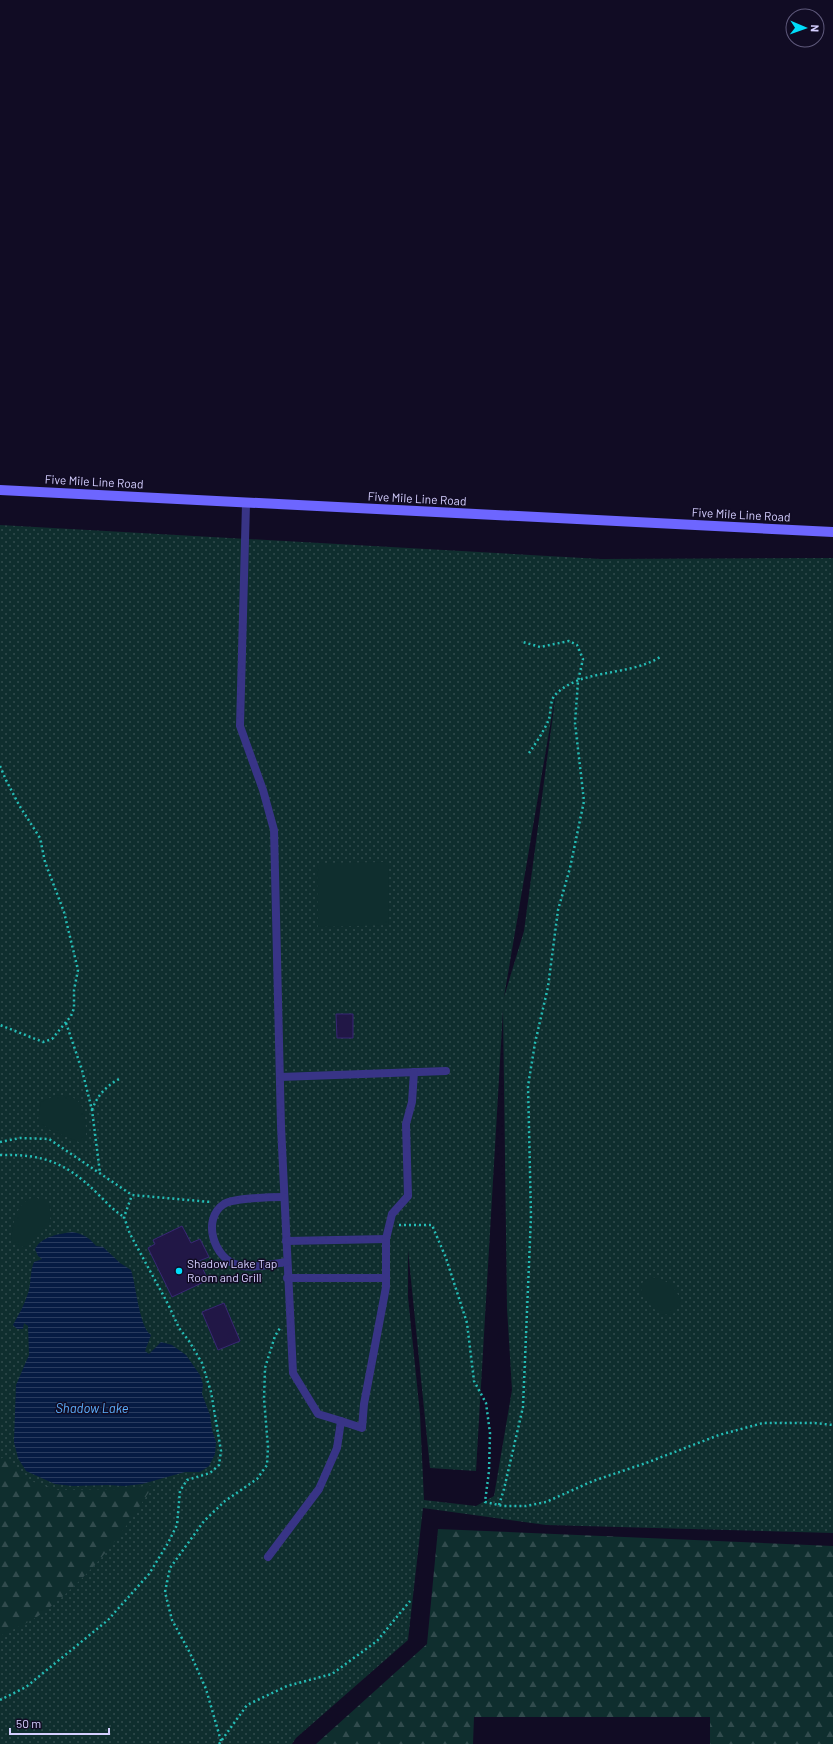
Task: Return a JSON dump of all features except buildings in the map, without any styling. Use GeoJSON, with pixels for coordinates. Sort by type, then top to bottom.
{"type":"FeatureCollection","features":[{"type":"Feature","properties":{"kind":"main road","name":"Five Mile Line Road"},"geometry":{"type":"LineString","coordinates":[[0,490],[246,504],[833,532]]}},
{"type":"Feature","properties":{"kind":"lane"},"geometry":{"type":"LineString","coordinates":[[246,504],[240,726],[263,790],[274,830],[286,1262],[293,1373],[318,1414],[362,1428],[364,1404],[386,1287],[386,1239],[392,1214],[408,1196],[406,1124],[412,1102],[414,1072]]}},
{"type":"Feature","properties":{"kind":"lane"},"geometry":{"type":"LineString","coordinates":[[280,1077],[446,1071]]}},
{"type":"Feature","properties":{"kind":"lane"},"geometry":{"type":"LineString","coordinates":[[284,1197],[261,1198],[225,1203],[217,1210],[212,1223],[213,1239],[222,1256],[236,1265],[246,1266],[286,1262]]}},
{"type":"Feature","properties":{"kind":"lane"},"geometry":{"type":"LineString","coordinates":[[286,1241],[386,1239]]}},
{"type":"Feature","properties":{"kind":"lane"},"geometry":{"type":"LineString","coordinates":[[287,1278],[386,1278]]}},
{"type":"Feature","properties":{"kind":"lane"},"geometry":{"type":"LineString","coordinates":[[268,1557],[319,1489],[337,1448],[341,1421]]}},
{"type":"Feature","properties":{"kind":"path"},"geometry":{"type":"LineString","coordinates":[[499,1505],[504,1489],[522,1407],[531,1216],[528,1086],[535,1043],[548,987],[558,910],[570,868],[584,801],[575,723],[578,681],[583,659],[577,645],[569,641],[540,647],[523,642]]}},
{"type":"Feature","properties":{"kind":"path"},"geometry":{"type":"LineString","coordinates":[[529,753],[549,719],[554,697],[571,682],[648,664],[660,657]]}},
{"type":"Feature","properties":{"kind":"path"},"geometry":{"type":"LineString","coordinates":[[0,766],[16,799],[40,838],[45,862],[64,912],[78,970],[74,990],[74,1008],[71,1016],[52,1039],[43,1042],[0,1025]]}},
{"type":"Feature","properties":{"kind":"path"},"geometry":{"type":"LineString","coordinates":[[66,1022],[82,1070],[92,1110],[100,1174]]}},
{"type":"Feature","properties":{"kind":"path"},"geometry":{"type":"LineString","coordinates":[[92,1110],[96,1098],[111,1083],[118,1079]]}},
{"type":"Feature","properties":{"kind":"path"},"geometry":{"type":"LineString","coordinates":[[1,1141],[20,1138],[49,1139],[132,1195],[225,1203]]}},
{"type":"Feature","properties":{"kind":"path"},"geometry":{"type":"LineString","coordinates":[[0,1155],[35,1156],[58,1164],[78,1176],[113,1210],[124,1217],[130,1234],[168,1304],[179,1328],[189,1341],[202,1363],[211,1392],[221,1451],[219,1465],[210,1473],[187,1480],[180,1491],[177,1525],[149,1574],[108,1620],[26,1687],[0,1700]]}},
{"type":"Feature","properties":{"kind":"path"},"geometry":{"type":"LineString","coordinates":[[124,1217],[132,1195]]}},
{"type":"Feature","properties":{"kind":"path"},"geometry":{"type":"LineString","coordinates":[[389,1225],[432,1225],[446,1258],[467,1323],[474,1381],[486,1403],[490,1433],[489,1471],[485,1502],[499,1505],[526,1506],[546,1502],[593,1481],[719,1435],[763,1423],[814,1423],[833,1425]]}},
{"type":"Feature","properties":{"kind":"path"},"geometry":{"type":"LineString","coordinates":[[222,1741],[206,1689],[190,1653],[172,1620],[165,1592],[170,1568],[204,1521],[225,1501],[257,1480],[267,1465],[268,1447],[264,1398],[265,1368],[276,1336],[289,1311]]}},
{"type":"Feature","properties":{"kind":"path"},"geometry":{"type":"LineString","coordinates":[[219,1744],[247,1705],[287,1686],[332,1674],[377,1641],[410,1601]]}},
{"type":"Feature","properties":{"kind":"green space"},"geometry":{"type":"Polygon","coordinates":[[[0,525],[601,559],[833,558],[833,1533],[546,1525],[423,1508],[408,1640],[296,1738],[292,1744],[0,1744],[0,525]],[[557,685],[504,997],[524,931],[557,685]],[[503,1010],[476,1471],[430,1468],[408,1250],[408,1297],[420,1414],[424,1500],[476,1506],[494,1496],[512,1390],[507,1308],[503,1010]]]}},
{"type":"Feature","properties":{"kind":"green space"},"geometry":{"type":"Polygon","coordinates":[[[388,862],[389,925],[318,927],[317,863],[388,862]]]}},
{"type":"Feature","properties":{"kind":"green space"},"geometry":{"type":"Polygon","coordinates":[[[57,1095],[73,1098],[81,1104],[85,1120],[86,1136],[79,1142],[50,1130],[38,1121],[41,1102],[57,1095]]]}},
{"type":"Feature","properties":{"kind":"green space"},"geometry":{"type":"Polygon","coordinates":[[[35,1197],[49,1204],[51,1216],[49,1222],[31,1243],[27,1246],[21,1247],[11,1240],[14,1220],[24,1203],[35,1197]]]}},
{"type":"Feature","properties":{"kind":"green space"},"geometry":{"type":"Polygon","coordinates":[[[652,1277],[667,1282],[676,1291],[681,1301],[673,1314],[661,1315],[651,1306],[641,1293],[642,1283],[652,1277]]]}},
{"type":"Feature","properties":{"kind":"green space"},"geometry":{"type":"Polygon","coordinates":[[[4,1457],[28,1480],[58,1490],[124,1489],[153,1485],[130,1521],[117,1538],[74,1586],[58,1601],[36,1617],[0,1636],[0,1459],[4,1457]]]}},
{"type":"Feature","properties":{"kind":"green space"},"geometry":{"type":"Polygon","coordinates":[[[438,1529],[833,1546],[833,1744],[710,1744],[710,1717],[474,1717],[473,1744],[316,1744],[427,1644],[438,1529]]]}},
{"type":"Feature","properties":{"kind":"water","name":"Shadow Lake"},"geometry":{"type":"Polygon","coordinates":[[[72,1232],[86,1236],[96,1246],[103,1247],[120,1263],[131,1270],[141,1315],[147,1330],[151,1335],[145,1351],[149,1354],[161,1342],[172,1345],[186,1355],[200,1375],[203,1384],[202,1394],[210,1415],[212,1430],[216,1442],[215,1454],[209,1466],[200,1472],[185,1472],[142,1484],[124,1486],[73,1486],[55,1484],[26,1471],[18,1458],[14,1442],[16,1385],[29,1355],[28,1326],[24,1323],[23,1329],[17,1329],[13,1325],[22,1308],[30,1287],[34,1262],[42,1259],[38,1256],[35,1249],[46,1238],[72,1232]]]}},
{"type":"Feature","properties":{"kind":"place","name":"Shadow Lake Tap Room and Grill"},"geometry":{"type":"Point","coordinates":[179,1271]}}]}
